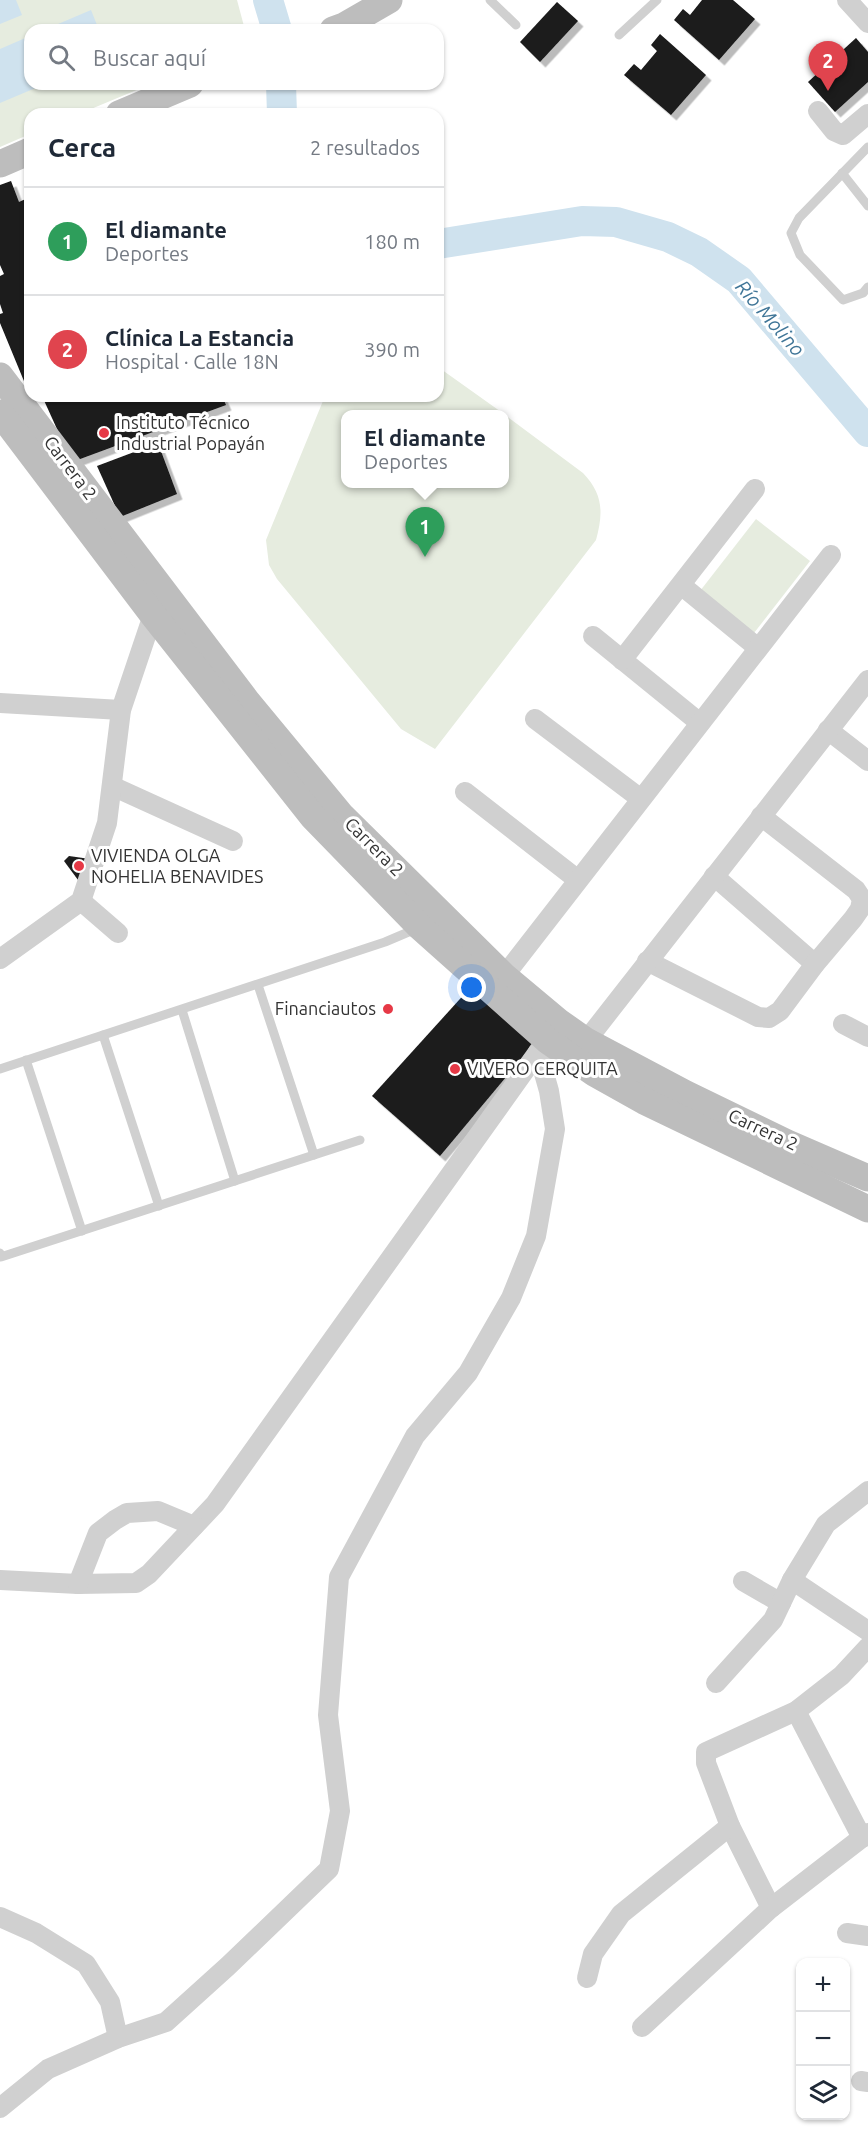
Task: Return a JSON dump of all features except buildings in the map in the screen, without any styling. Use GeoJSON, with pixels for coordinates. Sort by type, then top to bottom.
{"type":"FeatureCollection","features":[{"type":"Feature","properties":{"kind":"main road"},"geometry":{"type":"LineString","coordinates":[[346,24],[389,0]]}},
{"type":"Feature","properties":{"kind":"main road"},"geometry":{"type":"LineString","coordinates":[[133,108],[176,90]]}},
{"type":"Feature","properties":{"kind":"main road"},"geometry":{"type":"LineString","coordinates":[[0,164],[24,154]]}},
{"type":"Feature","properties":{"kind":"main road","name":"Carrera 2"},"geometry":{"type":"LineString","coordinates":[[0,376],[246,700],[341,815],[504,976],[559,1022],[586,1041],[686,1094],[787,1143],[868,1178]]}},
{"type":"Feature","properties":{"kind":"main road","name":"Carrera 2"},"geometry":{"type":"LineString","coordinates":[[0,413],[153,615],[314,817],[420,927],[543,1047],[644,1101],[868,1209]]}},
{"type":"Feature","properties":{"kind":"street"},"geometry":{"type":"LineString","coordinates":[[847,0],[868,23]]}},
{"type":"Feature","properties":{"kind":"street"},"geometry":{"type":"LineString","coordinates":[[818,111],[834,131],[843,135],[868,114]]}},
{"type":"Feature","properties":{"kind":"street"},"geometry":{"type":"LineString","coordinates":[[622,660],[755,489]]}},
{"type":"Feature","properties":{"kind":"street"},"geometry":{"type":"LineString","coordinates":[[504,976],[831,555]]}},
{"type":"Feature","properties":{"kind":"street"},"geometry":{"type":"LineString","coordinates":[[681,585],[758,648]]}},
{"type":"Feature","properties":{"kind":"street"},"geometry":{"type":"LineString","coordinates":[[0,958],[81,901],[107,823],[121,710],[153,615]]}},
{"type":"Feature","properties":{"kind":"street"},"geometry":{"type":"LineString","coordinates":[[593,636],[700,723]]}},
{"type":"Feature","properties":{"kind":"street"},"geometry":{"type":"LineString","coordinates":[[586,1041],[868,680]]}},
{"type":"Feature","properties":{"kind":"street"},"geometry":{"type":"LineString","coordinates":[[0,703],[121,710]]}},
{"type":"Feature","properties":{"kind":"street"},"geometry":{"type":"LineString","coordinates":[[535,719],[641,799]]}},
{"type":"Feature","properties":{"kind":"street"},"geometry":{"type":"LineString","coordinates":[[828,730],[868,761]]}},
{"type":"Feature","properties":{"kind":"street"},"geometry":{"type":"LineString","coordinates":[[112,786],[233,842]]}},
{"type":"Feature","properties":{"kind":"street"},"geometry":{"type":"LineString","coordinates":[[465,792],[578,880]]}},
{"type":"Feature","properties":{"kind":"street"},"geometry":{"type":"LineString","coordinates":[[647,961],[758,1017],[769,1018],[780,1011],[815,964],[861,923],[862,899],[856,890],[761,816]]}},
{"type":"Feature","properties":{"kind":"street"},"geometry":{"type":"LineString","coordinates":[[714,876],[815,964]]}},
{"type":"Feature","properties":{"kind":"street"},"geometry":{"type":"LineString","coordinates":[[81,901],[118,933]]}},
{"type":"Feature","properties":{"kind":"street"},"geometry":{"type":"LineString","coordinates":[[843,1024],[868,1037]]}},
{"type":"Feature","properties":{"kind":"street"},"geometry":{"type":"LineString","coordinates":[[0,1580],[78,1584],[136,1583],[149,1574],[215,1504],[543,1047]]}},
{"type":"Feature","properties":{"kind":"street"},"geometry":{"type":"LineString","coordinates":[[0,2108],[48,2068],[118,2037],[166,2022],[228,1966],[328,1869],[340,1811],[328,1715],[339,1577],[415,1436],[468,1373],[511,1298],[536,1236],[555,1129],[543,1047]]}},
{"type":"Feature","properties":{"kind":"street"},"geometry":{"type":"LineString","coordinates":[[716,1683],[773,1620],[792,1580],[826,1524],[868,1491]]}},
{"type":"Feature","properties":{"kind":"street"},"geometry":{"type":"LineString","coordinates":[[78,1584],[98,1533],[127,1513],[158,1511],[194,1526]]}},
{"type":"Feature","properties":{"kind":"street"},"geometry":{"type":"LineString","coordinates":[[792,1580],[868,1631]]}},
{"type":"Feature","properties":{"kind":"street"},"geometry":{"type":"LineString","coordinates":[[743,1581],[781,1603]]}},
{"type":"Feature","properties":{"kind":"street"},"geometry":{"type":"LineString","coordinates":[[771,1908],[730,1826],[706,1764],[706,1752],[796,1711],[842,1675],[868,1647]]}},
{"type":"Feature","properties":{"kind":"street"},"geometry":{"type":"LineString","coordinates":[[642,2027],[771,1908],[865,1835],[796,1711]]}},
{"type":"Feature","properties":{"kind":"street"},"geometry":{"type":"LineString","coordinates":[[587,1978],[593,1954],[621,1914],[730,1826]]}},
{"type":"Feature","properties":{"kind":"street"},"geometry":{"type":"LineString","coordinates":[[0,1917],[36,1933],[86,1964],[110,2002],[118,2037]]}},
{"type":"Feature","properties":{"kind":"street"},"geometry":{"type":"LineString","coordinates":[[847,1933],[868,1936]]}},
{"type":"Feature","properties":{"kind":"lane"},"geometry":{"type":"LineString","coordinates":[[490,0],[516,25]]}},
{"type":"Feature","properties":{"kind":"lane"},"geometry":{"type":"LineString","coordinates":[[619,35],[657,0]]}},
{"type":"Feature","properties":{"kind":"lane"},"geometry":{"type":"LineString","coordinates":[[868,147],[799,218],[791,233],[800,255],[843,300],[863,293],[868,287]]}},
{"type":"Feature","properties":{"kind":"lane"},"geometry":{"type":"LineString","coordinates":[[842,173],[868,206]]}},
{"type":"Feature","properties":{"kind":"lane"},"geometry":{"type":"LineString","coordinates":[[0,1069],[386,942],[420,927]]}},
{"type":"Feature","properties":{"kind":"lane"},"geometry":{"type":"LineString","coordinates":[[258,985],[314,1155]]}},
{"type":"Feature","properties":{"kind":"lane"},"geometry":{"type":"LineString","coordinates":[[182,1010],[235,1181]]}},
{"type":"Feature","properties":{"kind":"lane"},"geometry":{"type":"LineString","coordinates":[[103,1035],[159,1206]]}},
{"type":"Feature","properties":{"kind":"lane"},"geometry":{"type":"LineString","coordinates":[[26,1060],[81,1231]]}},
{"type":"Feature","properties":{"kind":"lane"},"geometry":{"type":"LineString","coordinates":[[0,1253],[1,1257],[360,1140]]}},
{"type":"Feature","properties":{"kind":"shaded area"},"geometry":{"type":"Polygon","coordinates":[[[0,0],[237,0],[243,24],[24,24],[24,90],[137,90],[93,108],[24,108],[24,137],[0,147],[0,0]]]}},
{"type":"Feature","properties":{"kind":"shaded area"},"geometry":{"type":"Polygon","coordinates":[[[444,371],[498,410],[341,410],[341,488],[509,488],[509,418],[583,473],[595,489],[600,505],[600,522],[596,540],[435,749],[401,729],[277,579],[269,565],[266,540],[323,402],[444,402],[444,371]]]}},
{"type":"Feature","properties":{"kind":"shaded area"},"geometry":{"type":"Polygon","coordinates":[[[756,519],[810,561],[754,633],[700,591],[756,519]]]}},
{"type":"Feature","properties":{"kind":"water"},"geometry":{"type":"Polygon","coordinates":[[[0,0],[16,0],[22,15],[0,24],[0,0]]]}},
{"type":"Feature","properties":{"kind":"water"},"geometry":{"type":"Polygon","coordinates":[[[91,10],[97,24],[58,24],[91,10]]]}},
{"type":"Feature","properties":{"kind":"water"},"geometry":{"type":"Polygon","coordinates":[[[24,39],[24,90],[31,90],[0,103],[0,49],[24,39]]]}},
{"type":"Feature","properties":{"kind":"waterway","name":"Río Molino"},"geometry":{"type":"LineString","coordinates":[[268,0],[275,24]]}},
{"type":"Feature","properties":{"kind":"waterway","name":"Río Molino"},"geometry":{"type":"LineString","coordinates":[[281,90],[282,108]]}},
{"type":"Feature","properties":{"kind":"waterway","name":"Río Molino"},"geometry":{"type":"LineString","coordinates":[[444,243],[582,221],[616,222],[668,237],[699,252],[739,280],[868,432]]}},
{"type":"Feature","properties":{"kind":"place","name":"Clínica La Estancia"},"geometry":{"type":"Point","coordinates":[828,91]}},
{"type":"Feature","properties":{"kind":"place","name":"Instituto Técnico Industrial Popayán"},"geometry":{"type":"Point","coordinates":[104,433]}},
{"type":"Feature","properties":{"kind":"place","name":"El diamante"},"geometry":{"type":"Point","coordinates":[425,557]}},
{"type":"Feature","properties":{"kind":"place","name":"VIVIENDA OLGA NOHELIA BENAVIDES"},"geometry":{"type":"Point","coordinates":[79,866]}},
{"type":"Feature","properties":{"kind":"place","name":"Financiautos"},"geometry":{"type":"Point","coordinates":[388,1009]}},
{"type":"Feature","properties":{"kind":"place","name":"VIVERO CERQUITA"},"geometry":{"type":"Point","coordinates":[455,1069]}}]}
